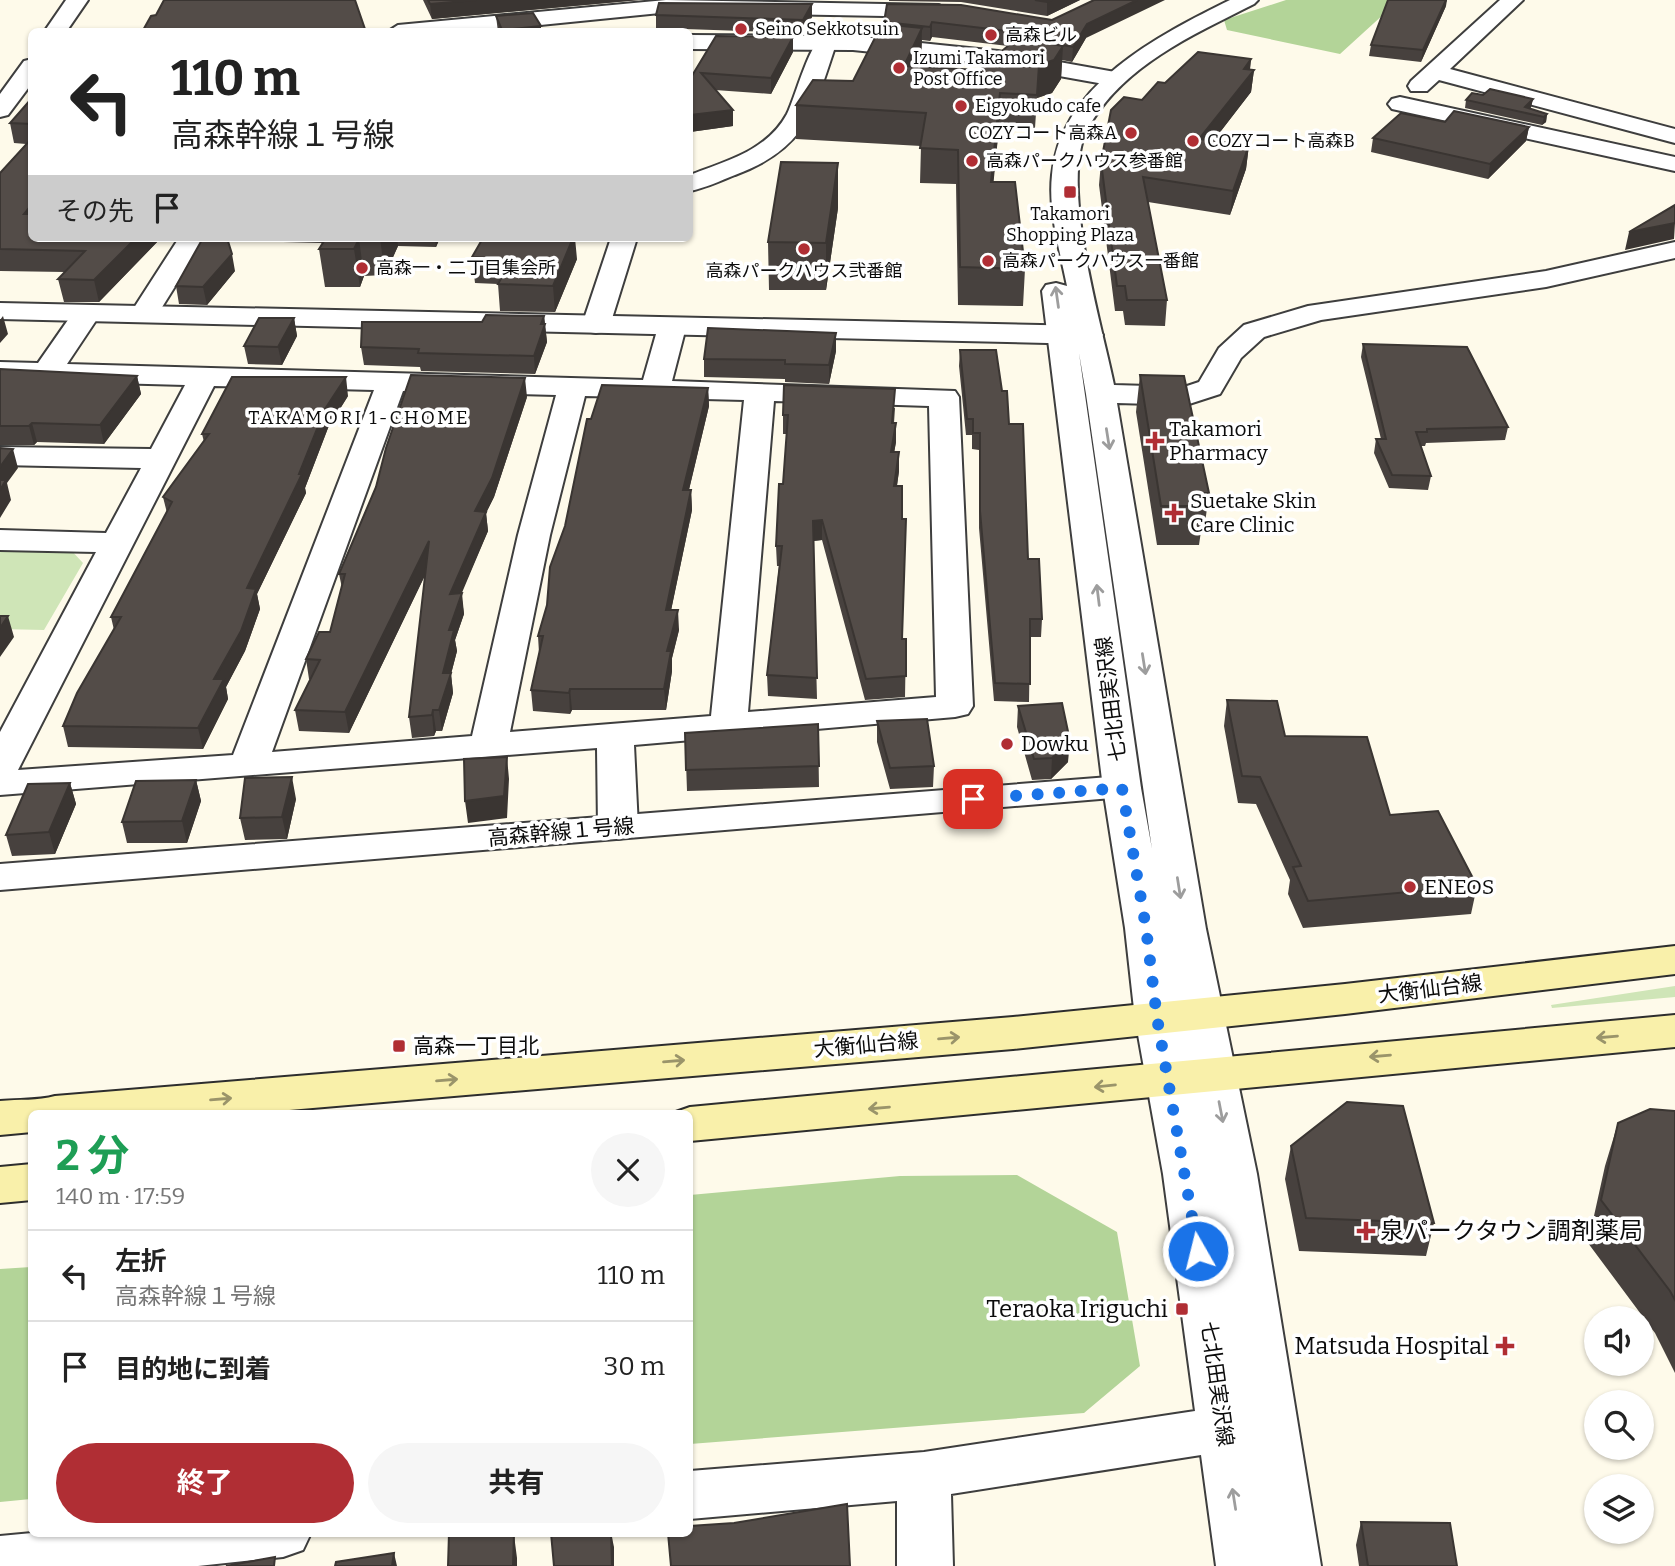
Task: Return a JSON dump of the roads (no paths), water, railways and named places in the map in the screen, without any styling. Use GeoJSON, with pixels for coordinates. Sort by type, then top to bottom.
{"type":"FeatureCollection","features":[{"type":"Feature","properties":{"kind":"main road","name":"大衡仙台線"},"geometry":{"type":"LineString","coordinates":[[90,1110],[1201,1014],[1675,960]]}},
{"type":"Feature","properties":{"kind":"main road"},"geometry":{"type":"LineString","coordinates":[[693,1124],[1169,1079],[1370,1056],[1675,1031]]}},
{"type":"Feature","properties":{"kind":"main road"},"geometry":{"type":"LineString","coordinates":[[0,1118],[28,1115]]}},
{"type":"Feature","properties":{"kind":"main road"},"geometry":{"type":"LineString","coordinates":[[0,1185],[28,1182]]}},
{"type":"Feature","properties":{"kind":"street"},"geometry":{"type":"LineString","coordinates":[[58,28],[77,0]]}},
{"type":"Feature","properties":{"kind":"street","name":"七北田実沢線"},"geometry":{"type":"LineString","coordinates":[[1225,0],[1164,26],[1104,77],[1058,129],[1045,175],[1046,218],[1076,335],[1122,788],[1146,928],[1157,1018],[1186,1174],[1247,1426],[1244,1566]]}},
{"type":"Feature","properties":{"kind":"street"},"geometry":{"type":"LineString","coordinates":[[693,42],[853,43],[998,58],[1104,77],[1169,37],[1247,0]]}},
{"type":"Feature","properties":{"kind":"street"},"geometry":{"type":"LineString","coordinates":[[1508,0],[1392,111],[1610,147],[1675,164]]}},
{"type":"Feature","properties":{"kind":"street"},"geometry":{"type":"LineString","coordinates":[[853,43],[861,5]]}},
{"type":"Feature","properties":{"kind":"street"},"geometry":{"type":"LineString","coordinates":[[404,26],[670,6],[861,5],[961,11]]}},
{"type":"Feature","properties":{"kind":"street"},"geometry":{"type":"LineString","coordinates":[[693,183],[769,149],[784,135],[798,114],[826,41]]}},
{"type":"Feature","properties":{"kind":"street"},"geometry":{"type":"LineString","coordinates":[[1434,72],[1675,136]]}},
{"type":"Feature","properties":{"kind":"street"},"geometry":{"type":"LineString","coordinates":[[0,110],[21,75]]}},
{"type":"Feature","properties":{"kind":"street"},"geometry":{"type":"LineString","coordinates":[[144,314],[190,242]]}},
{"type":"Feature","properties":{"kind":"street"},"geometry":{"type":"LineString","coordinates":[[596,325],[623,242]]}},
{"type":"Feature","properties":{"kind":"street"},"geometry":{"type":"LineString","coordinates":[[1101,394],[1186,396],[1210,388],[1229,354],[1254,331],[1318,312],[1546,279],[1675,250]]}},
{"type":"Feature","properties":{"kind":"street"},"geometry":{"type":"LineString","coordinates":[[0,311],[1076,335],[1101,394],[1201,1014],[1233,1174],[1247,1426],[1293,1566]]}},
{"type":"Feature","properties":{"kind":"street"},"geometry":{"type":"LineString","coordinates":[[47,372],[87,313]]}},
{"type":"Feature","properties":{"kind":"street"},"geometry":{"type":"LineString","coordinates":[[655,389],[672,327]]}},
{"type":"Feature","properties":{"kind":"street"},"geometry":{"type":"LineString","coordinates":[[0,371],[944,397],[955,706],[248,766],[0,783]]}},
{"type":"Feature","properties":{"kind":"street"},"geometry":{"type":"LineString","coordinates":[[0,768],[205,375]]}},
{"type":"Feature","properties":{"kind":"street"},"geometry":{"type":"LineString","coordinates":[[248,766],[392,381]]}},
{"type":"Feature","properties":{"kind":"street"},"geometry":{"type":"LineString","coordinates":[[489,744],[534,536],[573,386]]}},
{"type":"Feature","properties":{"kind":"street"},"geometry":{"type":"LineString","coordinates":[[728,727],[760,393]]}},
{"type":"Feature","properties":{"kind":"street"},"geometry":{"type":"LineString","coordinates":[[0,456],[162,459]]}},
{"type":"Feature","properties":{"kind":"street"},"geometry":{"type":"LineString","coordinates":[[0,540],[117,543]]}},
{"type":"Feature","properties":{"kind":"street"},"geometry":{"type":"LineString","coordinates":[[615,734],[618,827]]}},
{"type":"Feature","properties":{"kind":"street","name":"高森幹線１号線"},"geometry":{"type":"LineString","coordinates":[[0,877],[1122,788]]}},
{"type":"Feature","properties":{"kind":"street"},"geometry":{"type":"LineString","coordinates":[[693,1495],[924,1475],[1247,1426]]}},
{"type":"Feature","properties":{"kind":"street"},"geometry":{"type":"LineString","coordinates":[[924,1475],[925,1566]]}},
{"type":"Feature","properties":{"kind":"street"},"geometry":{"type":"LineString","coordinates":[[0,1561],[243,1537]]}},
{"type":"Feature","properties":{"kind":"place","name":"Seino Sekkotsuin"},"geometry":{"type":"Point","coordinates":[741,29]}},
{"type":"Feature","properties":{"kind":"place","name":"高森ビル"},"geometry":{"type":"Point","coordinates":[991,35]}},
{"type":"Feature","properties":{"kind":"place","name":"Izumi Takamori Post Office"},"geometry":{"type":"Point","coordinates":[899,68]}},
{"type":"Feature","properties":{"kind":"place","name":"Eigyokudo cafe"},"geometry":{"type":"Point","coordinates":[961,106]}},
{"type":"Feature","properties":{"kind":"place","name":"COZYコート高森A"},"geometry":{"type":"Point","coordinates":[1131,133]}},
{"type":"Feature","properties":{"kind":"place","name":"COZYコート高森B"},"geometry":{"type":"Point","coordinates":[1193,141]}},
{"type":"Feature","properties":{"kind":"place","name":"高森パークハウス参番館"},"geometry":{"type":"Point","coordinates":[972,161]}},
{"type":"Feature","properties":{"kind":"place","name":"Takamori Shopping Plaza"},"geometry":{"type":"Point","coordinates":[1070,192]}},
{"type":"Feature","properties":{"kind":"place","name":"高森パークハウス弐番館"},"geometry":{"type":"Point","coordinates":[804,249]}},
{"type":"Feature","properties":{"kind":"place","name":"高森パークハウス一番館"},"geometry":{"type":"Point","coordinates":[988,261]}},
{"type":"Feature","properties":{"kind":"place","name":"高森一・二丁目集会所"},"geometry":{"type":"Point","coordinates":[362,268]}},
{"type":"Feature","properties":{"kind":"place","name":"Takamori Pharmacy"},"geometry":{"type":"Point","coordinates":[1155,441]}},
{"type":"Feature","properties":{"kind":"place","name":"Suetake Skin Care Clinic"},"geometry":{"type":"Point","coordinates":[1174,513]}},
{"type":"Feature","properties":{"kind":"place","name":"Dowku"},"geometry":{"type":"Point","coordinates":[1007,744]}},
{"type":"Feature","properties":{"kind":"place","name":"ENEOS"},"geometry":{"type":"Point","coordinates":[1410,887]}},
{"type":"Feature","properties":{"kind":"place","name":"高森一丁目北"},"geometry":{"type":"Point","coordinates":[399,1046]}},
{"type":"Feature","properties":{"kind":"place","name":"泉パークタウン調剤薬局"},"geometry":{"type":"Point","coordinates":[1366,1231]}},
{"type":"Feature","properties":{"kind":"place","name":"Teraoka Iriguchi"},"geometry":{"type":"Point","coordinates":[1182,1309]}},
{"type":"Feature","properties":{"kind":"place","name":"Matsuda Hospital"},"geometry":{"type":"Point","coordinates":[1505,1346]}},
{"type":"Feature","properties":{"kind":"district","name":"TAKAMORI 1-CHOME"},"geometry":{"type":"Point","coordinates":[359,417]}}]}
